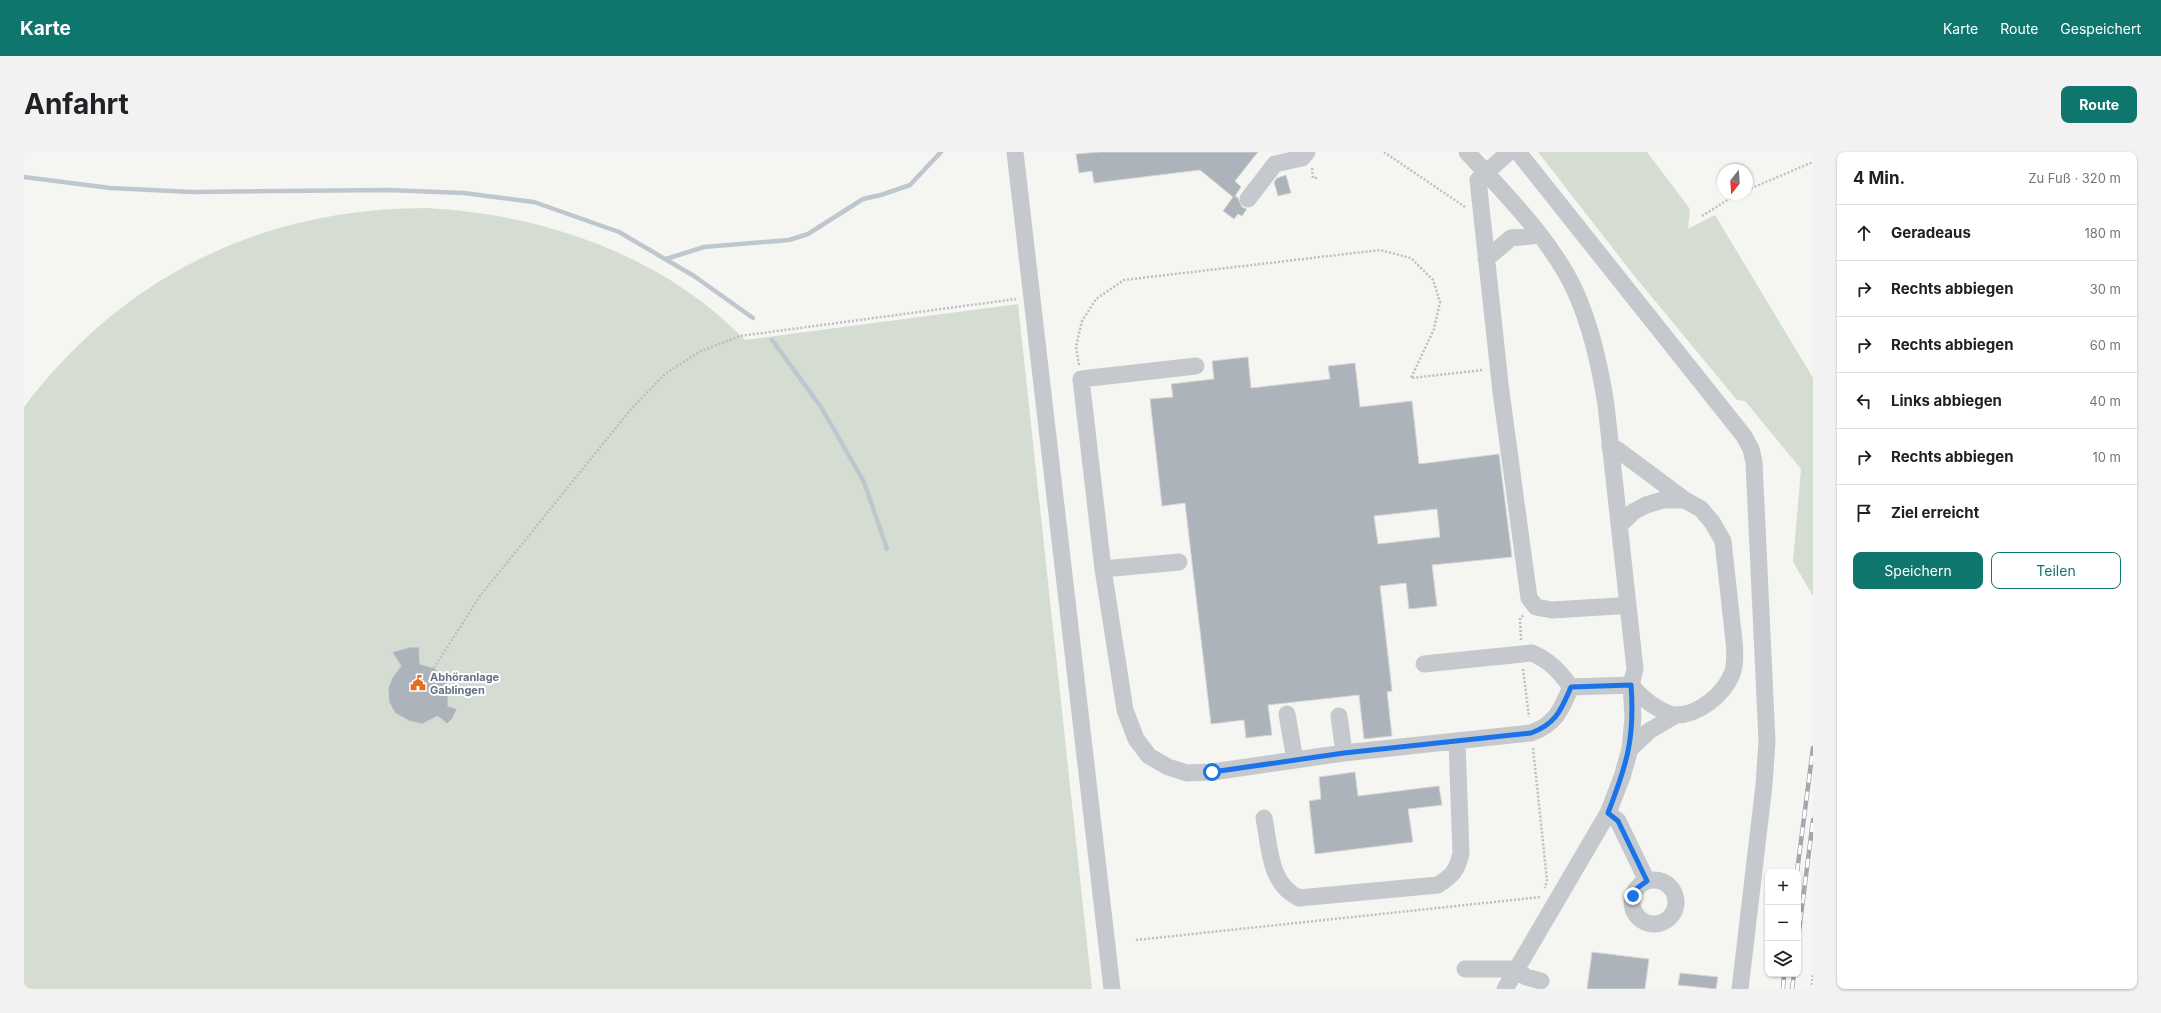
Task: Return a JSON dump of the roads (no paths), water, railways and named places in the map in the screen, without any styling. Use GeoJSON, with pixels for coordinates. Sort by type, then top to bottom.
{"type":"FeatureCollection","features":[{"type":"Feature","properties":{"kind":"lane"},"geometry":{"type":"LineString","coordinates":[[1015,152],[1112,989]]}},
{"type":"Feature","properties":{"kind":"lane"},"geometry":{"type":"LineString","coordinates":[[1248,199],[1265,188],[1276,164],[1302,158],[1308,152]]}},
{"type":"Feature","properties":{"kind":"lane"},"geometry":{"type":"LineString","coordinates":[[1467,152],[1486,172],[1539,235],[1556,258],[1576,292],[1590,328],[1599,362],[1620,525],[1636,669],[1631,685]]}},
{"type":"Feature","properties":{"kind":"lane"},"geometry":{"type":"LineString","coordinates":[[1509,152],[1478,180],[1498,369],[1529,598],[1536,607],[1552,610],[1618,606]]}},
{"type":"Feature","properties":{"kind":"lane"},"geometry":{"type":"LineString","coordinates":[[1518,152],[1744,436],[1751,449],[1754,462],[1767,741],[1764,786],[1740,989]]}},
{"type":"Feature","properties":{"kind":"lane"},"geometry":{"type":"LineString","coordinates":[[1486,259],[1512,238],[1539,235]]}},
{"type":"Feature","properties":{"kind":"lane"},"geometry":{"type":"LineString","coordinates":[[1505,989],[1608,813],[1622,777],[1630,749],[1633,717],[1631,685],[1626,671],[1618,606],[1594,383],[1573,308],[1556,258]]}},
{"type":"Feature","properties":{"kind":"lane"},"geometry":{"type":"LineString","coordinates":[[1196,366],[1081,379],[1103,569],[1125,710],[1136,740],[1149,756],[1168,767],[1187,773],[1212,772],[1344,753],[1531,733],[1549,725],[1559,713],[1571,687]]}},
{"type":"Feature","properties":{"kind":"lane"},"geometry":{"type":"LineString","coordinates":[[1610,447],[1618,450],[1685,500],[1701,509],[1712,522],[1722,541],[1735,657],[1733,673],[1726,685],[1709,704],[1676,715],[1650,731],[1630,749]]}},
{"type":"Feature","properties":{"kind":"lane"},"geometry":{"type":"LineString","coordinates":[[1620,525],[1633,512],[1646,505],[1663,500],[1685,500]]}},
{"type":"Feature","properties":{"kind":"lane"},"geometry":{"type":"LineString","coordinates":[[1103,569],[1179,562]]}},
{"type":"Feature","properties":{"kind":"lane"},"geometry":{"type":"LineString","coordinates":[[1424,664],[1532,653],[1555,666],[1571,687]]}},
{"type":"Feature","properties":{"kind":"lane"},"geometry":{"type":"LineString","coordinates":[[1631,685],[1642,698],[1658,709],[1676,715]]}},
{"type":"Feature","properties":{"kind":"lane"},"geometry":{"type":"LineString","coordinates":[[1571,687],[1631,685]]}},
{"type":"Feature","properties":{"kind":"lane"},"geometry":{"type":"LineString","coordinates":[[1287,714],[1295,760]]}},
{"type":"Feature","properties":{"kind":"lane"},"geometry":{"type":"LineString","coordinates":[[1339,716],[1344,753]]}},
{"type":"Feature","properties":{"kind":"lane"},"geometry":{"type":"LineString","coordinates":[[1264,818],[1277,879],[1291,894],[1299,898],[1438,885],[1452,876],[1459,865],[1461,853],[1457,742]]}},
{"type":"Feature","properties":{"kind":"lane"},"geometry":{"type":"LineString","coordinates":[[1608,813],[1618,821],[1647,881]]}},
{"type":"Feature","properties":{"kind":"lane"},"geometry":{"type":"LineString","coordinates":[[1465,969],[1517,969],[1526,977],[1541,981]]}},
{"type":"Feature","properties":{"kind":"waterway"},"geometry":{"type":"LineString","coordinates":[[666,259],[704,247],[789,240],[808,234],[863,199],[881,195],[910,185],[941,152]]}},
{"type":"Feature","properties":{"kind":"waterway"},"geometry":{"type":"LineString","coordinates":[[24,177],[110,188],[192,192],[388,190],[464,193],[534,202],[619,232],[694,276],[753,318]]}},
{"type":"Feature","properties":{"kind":"waterway"},"geometry":{"type":"LineString","coordinates":[[772,340],[821,407],[864,482],[887,549]]}},
{"type":"Feature","properties":{"kind":"railway"},"geometry":{"type":"LineString","coordinates":[[1797,869],[1813,748]]}},
{"type":"Feature","properties":{"kind":"railway"},"geometry":{"type":"LineString","coordinates":[[1801,915],[1813,820]]}},
{"type":"Feature","properties":{"kind":"railway"},"geometry":{"type":"LineString","coordinates":[[1783,989],[1784,977]]}},
{"type":"Feature","properties":{"kind":"railway"},"geometry":{"type":"LineString","coordinates":[[1792,989],[1794,977]]}},
{"type":"Feature","properties":{"kind":"place","name":"Abhöranlage Gablingen"},"geometry":{"type":"Point","coordinates":[418,683]}}]}
